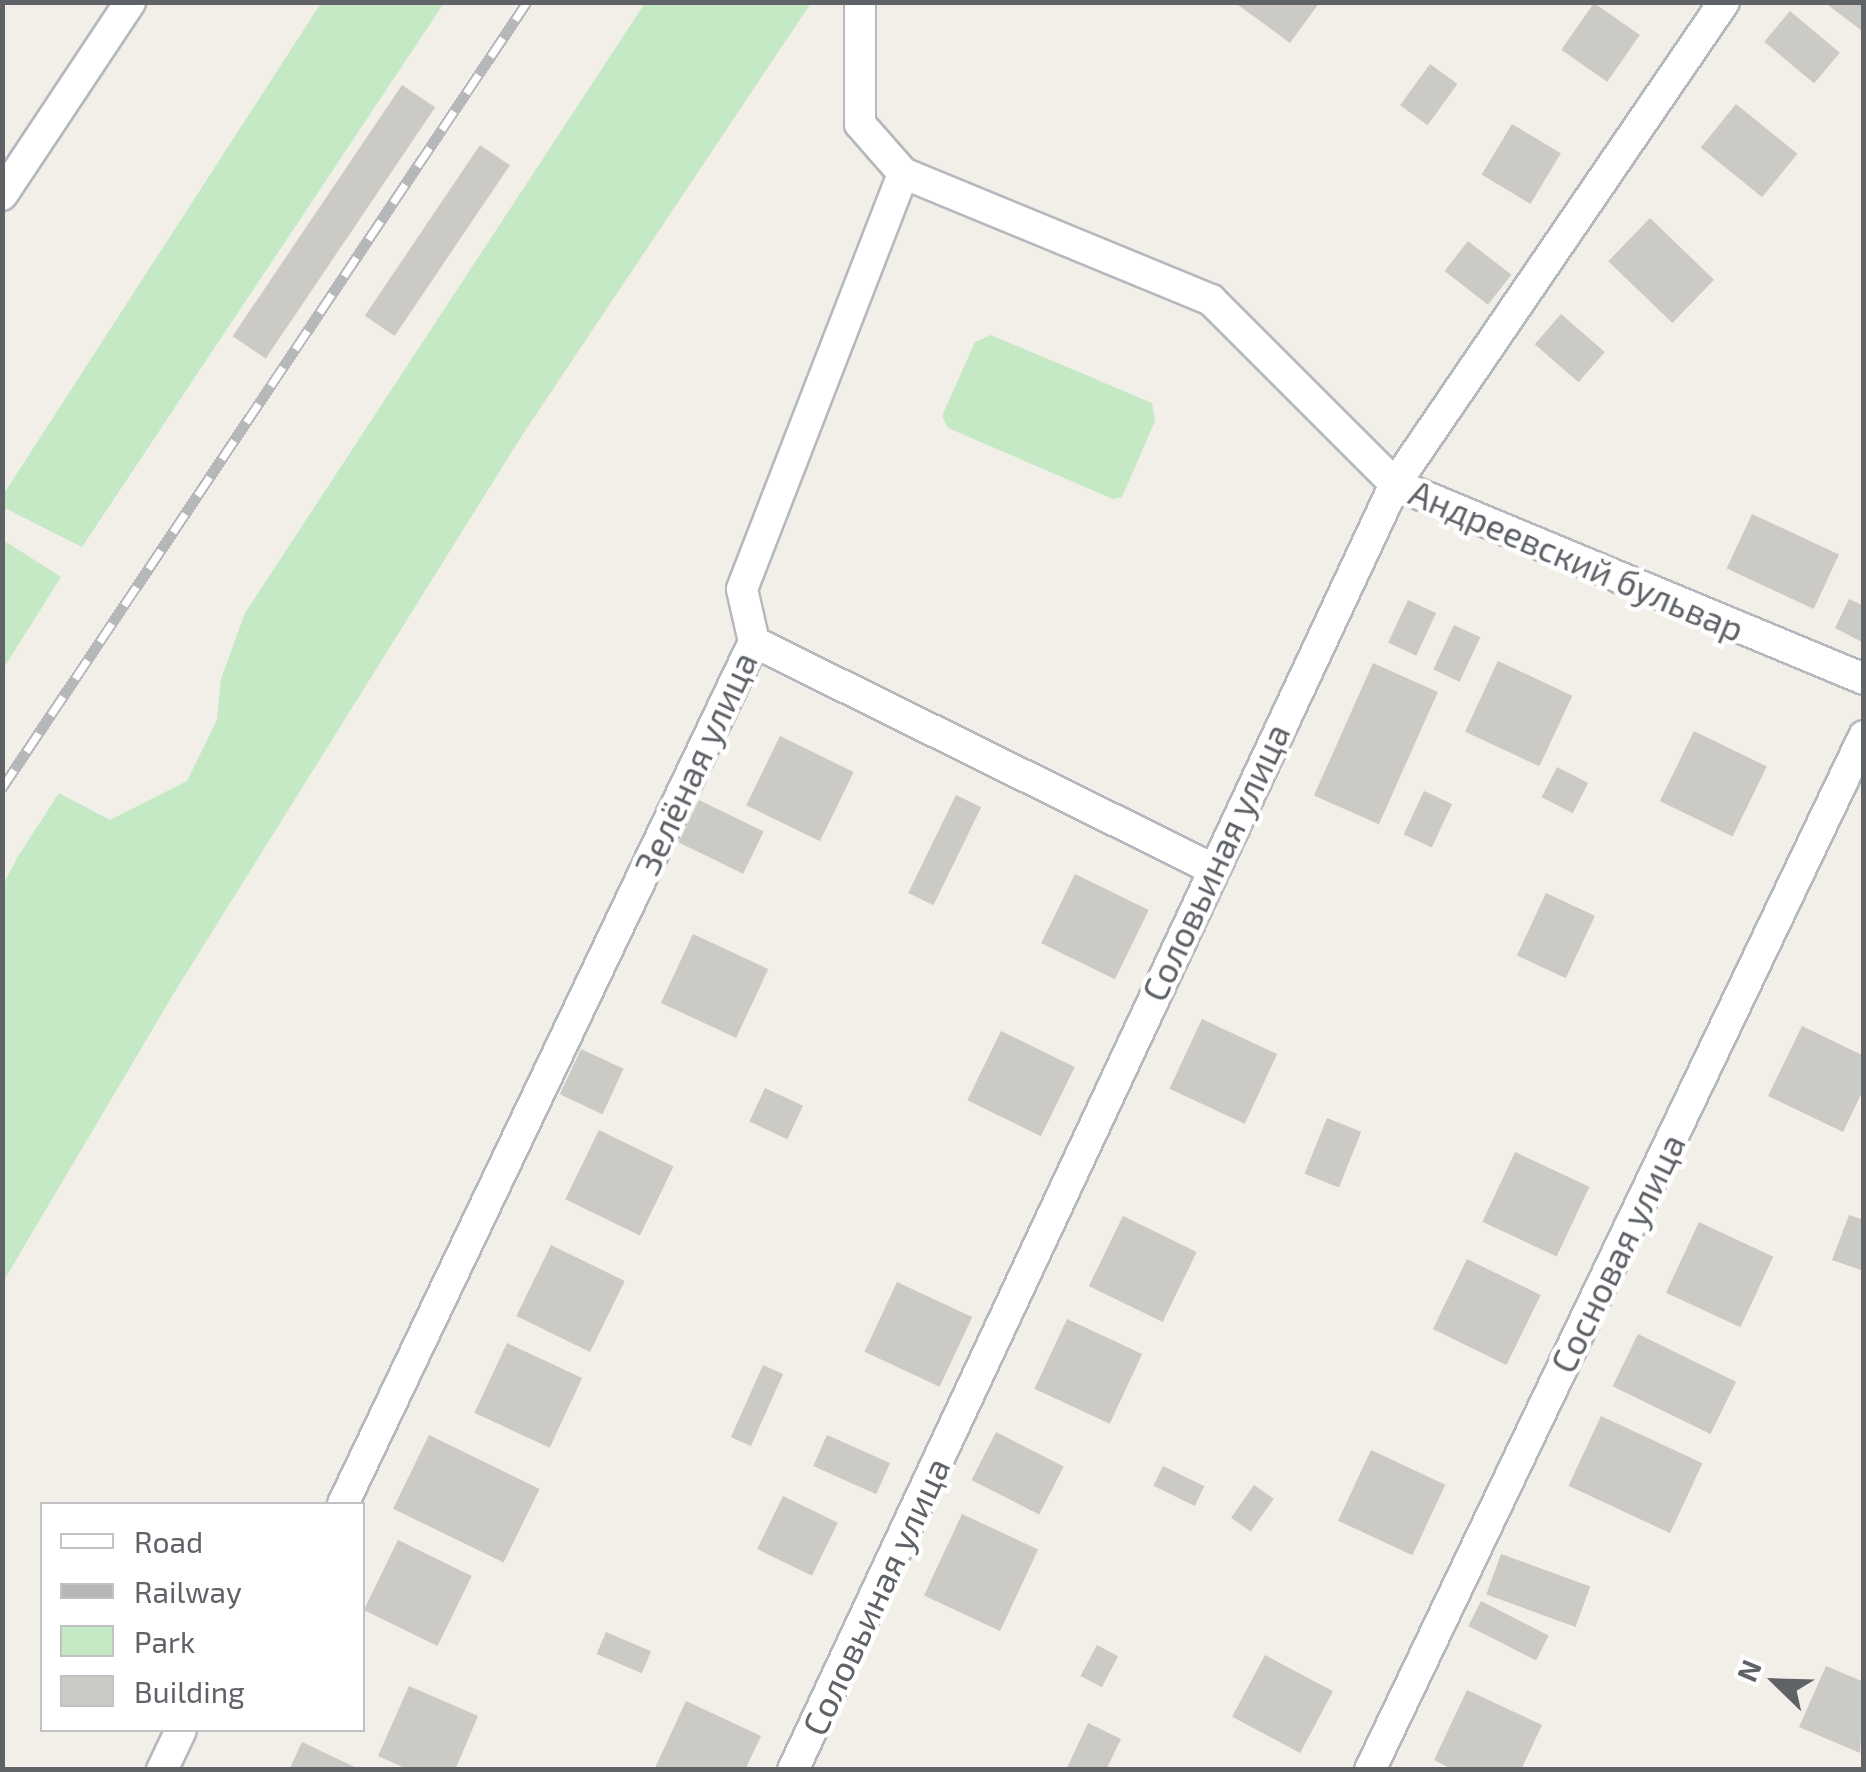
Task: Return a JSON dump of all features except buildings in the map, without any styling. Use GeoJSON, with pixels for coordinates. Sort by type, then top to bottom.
{"type":"FeatureCollection","features":[{"type":"Feature","properties":{"kind":"street"},"geometry":{"type":"LineString","coordinates":[[2,195],[130,2]]}},
{"type":"Feature","properties":{"kind":"street"},"geometry":{"type":"LineString","coordinates":[[860,2],[860,124],[904,173]]}},
{"type":"Feature","properties":{"kind":"street","name":"Соловьиная улица"},"geometry":{"type":"LineString","coordinates":[[793,1770],[1211,868],[1395,484],[1724,2]]}},
{"type":"Feature","properties":{"kind":"street","name":"Андреевский бульвар"},"geometry":{"type":"LineString","coordinates":[[904,173],[1211,300],[1395,484],[1864,679]]}},
{"type":"Feature","properties":{"kind":"street","name":"Зелёная улица"},"geometry":{"type":"LineString","coordinates":[[345,1502],[754,642],[742,589],[904,173]]}},
{"type":"Feature","properties":{"kind":"street"},"geometry":{"type":"LineString","coordinates":[[754,642],[1211,868]]}},
{"type":"Feature","properties":{"kind":"street","name":"Сосновая улица"},"geometry":{"type":"LineString","coordinates":[[1370,1770],[1864,736]]}},
{"type":"Feature","properties":{"kind":"street"},"geometry":{"type":"LineString","coordinates":[[162,1770],[180,1732]]}},
{"type":"Feature","properties":{"kind":"green space"},"geometry":{"type":"Polygon","coordinates":[[[321,3],[444,3],[82,547],[3,507],[3,495],[321,3]]]}},
{"type":"Feature","properties":{"kind":"green space"},"geometry":{"type":"Polygon","coordinates":[[[645,3],[811,3],[521,437],[174,993],[3,1282],[2,887],[59,793],[110,820],[187,781],[217,720],[221,679],[245,613],[645,3]]]}},
{"type":"Feature","properties":{"kind":"green space"},"geometry":{"type":"Polygon","coordinates":[[[991,335],[1152,403],[1155,421],[1122,497],[1113,499],[948,428],[942,416],[975,342],[991,335]]]}},
{"type":"Feature","properties":{"kind":"green space"},"geometry":{"type":"Polygon","coordinates":[[[3,540],[61,577],[3,669],[3,540]]]}},
{"type":"Feature","properties":{"kind":"railway"},"geometry":{"type":"LineString","coordinates":[[2,788],[527,2]]}}]}
